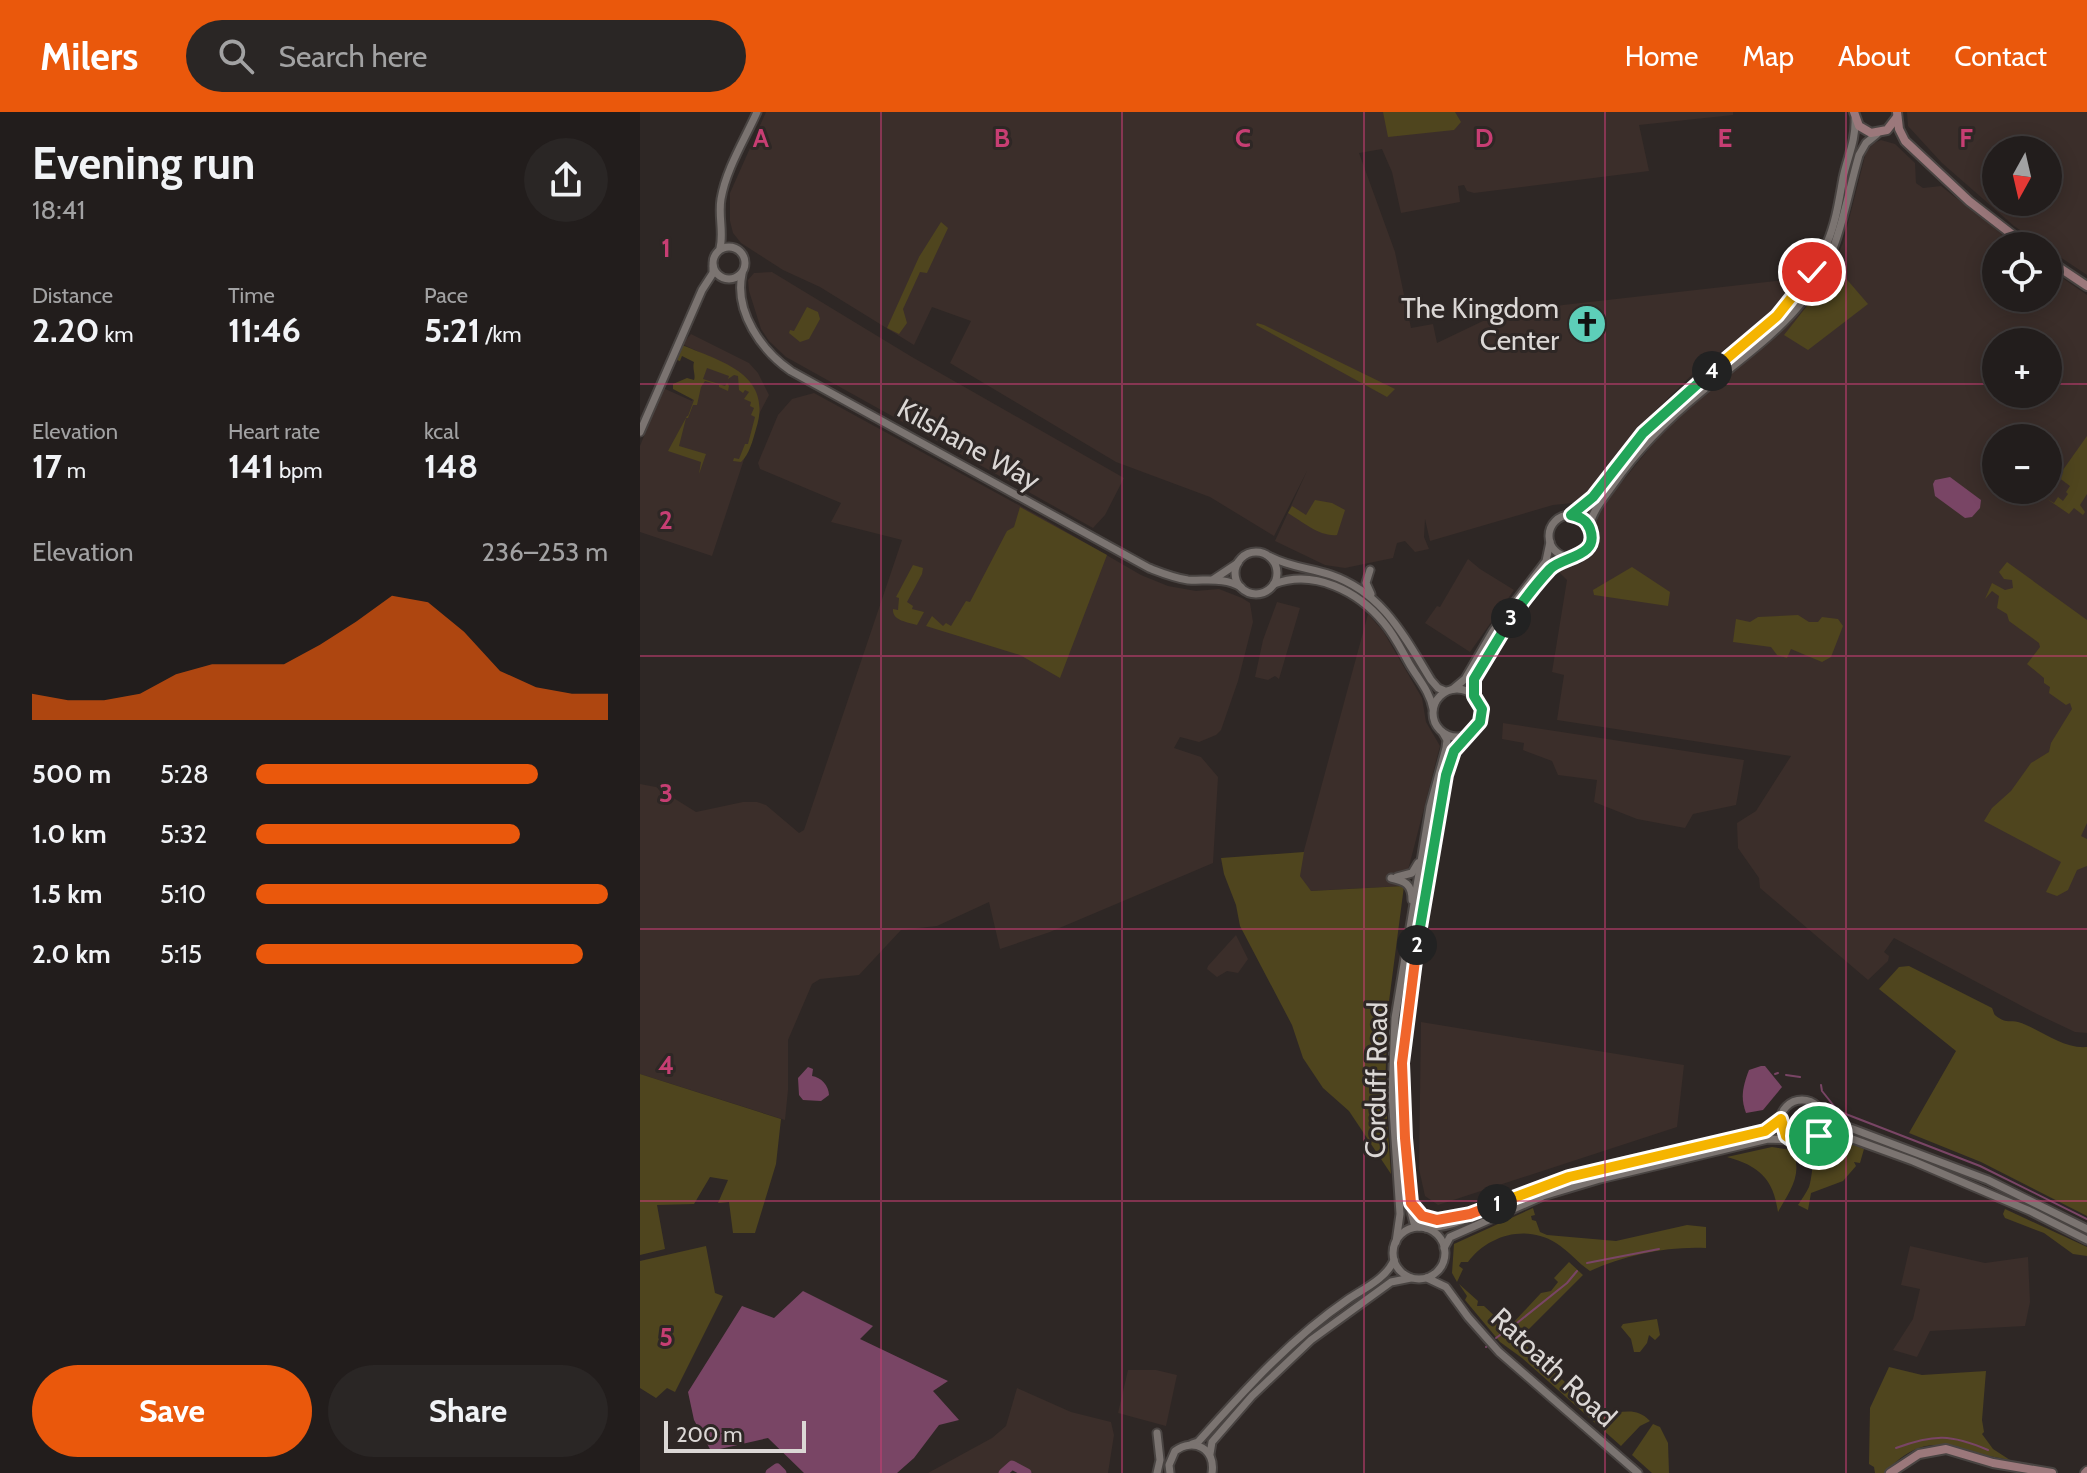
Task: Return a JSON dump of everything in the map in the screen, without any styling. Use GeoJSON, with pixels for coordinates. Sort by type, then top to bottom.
{"type":"FeatureCollection","features":[{"type":"Feature","properties":{"kind":"main road"},"geometry":{"type":"LineString","coordinates":[[1880,133],[1891,127],[1897,114]]}},
{"type":"Feature","properties":{"kind":"main road"},"geometry":{"type":"LineString","coordinates":[[1897,114],[1905,141],[1969,201],[2009,232]]}},
{"type":"Feature","properties":{"kind":"main road"},"geometry":{"type":"LineString","coordinates":[[1855,116],[1865,131],[1905,141]]}},
{"type":"Feature","properties":{"kind":"main road"},"geometry":{"type":"LineString","coordinates":[[2062,269],[2087,286]]}},
{"type":"Feature","properties":{"kind":"main road"},"geometry":{"type":"LineString","coordinates":[[1890,1473],[1919,1454],[1946,1449],[1993,1463],[2052,1473]]}},
{"type":"Feature","properties":{"kind":"street"},"geometry":{"type":"LineString","coordinates":[[640,432],[702,290],[710,279],[714,254],[720,248],[720,208],[724,186],[757,112]]}},
{"type":"Feature","properties":{"kind":"street"},"geometry":{"type":"LineString","coordinates":[[1433,709],[1437,700],[1465,679],[1493,631],[1541,568],[1549,551],[1550,532],[1555,523],[1571,515],[1593,497],[1622,458],[1658,419],[1777,316],[1804,284],[1831,233],[1855,138],[1855,116]]}},
{"type":"Feature","properties":{"kind":"street"},"geometry":{"type":"LineString","coordinates":[[1589,528],[1593,512],[1649,441],[1699,394],[1771,335],[1811,292],[1826,269],[1838,240],[1862,148],[1880,133]]}},
{"type":"Feature","properties":{"kind":"street"},"geometry":{"type":"LineString","coordinates":[[710,279],[742,274],[747,265],[745,258],[734,249],[722,231]]}},
{"type":"Feature","properties":{"kind":"street"},"geometry":{"type":"LineString","coordinates":[[720,248],[734,249]]}},
{"type":"Feature","properties":{"kind":"street"},"geometry":{"type":"LineString","coordinates":[[713,266],[724,276]]}},
{"type":"Feature","properties":{"kind":"street","name":"Kilshane Way"},"geometry":{"type":"LineString","coordinates":[[741,295],[742,274]]}},
{"type":"Feature","properties":{"kind":"street","name":"Kilshane Way"},"geometry":{"type":"LineString","coordinates":[[724,276],[737,285],[749,322],[765,349],[791,371],[1149,568],[1176,578],[1214,579],[1241,587]]}},
{"type":"Feature","properties":{"kind":"street"},"geometry":{"type":"LineString","coordinates":[[1474,696],[1474,679],[1497,639],[1551,568],[1589,546],[1589,528],[1582,519],[1571,515]]}},
{"type":"Feature","properties":{"kind":"street"},"geometry":{"type":"LineString","coordinates":[[1550,542],[1557,552],[1574,557]]}},
{"type":"Feature","properties":{"kind":"street"},"geometry":{"type":"LineString","coordinates":[[1214,579],[1251,552],[1263,553],[1289,565],[1347,581],[1356,582],[1370,570],[1367,589],[1406,636],[1431,680],[1438,688],[1470,690],[1482,709],[1480,722],[1467,735],[1452,738],[1443,733],[1435,723],[1428,692],[1384,622],[1366,605],[1341,589],[1317,580],[1294,577],[1258,594],[1241,587],[1236,576],[1238,563]]}},
{"type":"Feature","properties":{"kind":"street"},"geometry":{"type":"LineString","coordinates":[[1271,557],[1277,568],[1274,584]]}},
{"type":"Feature","properties":{"kind":"street"},"geometry":{"type":"LineString","coordinates":[[1347,581],[1379,603]]}},
{"type":"Feature","properties":{"kind":"street","name":"Corduff Road"},"geometry":{"type":"LineString","coordinates":[[1396,1242],[1400,1214],[1392,1066],[1398,999],[1433,788],[1446,748],[1447,740],[1443,733]]}},
{"type":"Feature","properties":{"kind":"street","name":"Corduff Road"},"geometry":{"type":"LineString","coordinates":[[1423,1228],[1411,1217],[1402,1078],[1404,1037],[1442,797],[1454,751],[1467,735]]}},
{"type":"Feature","properties":{"kind":"street"},"geometry":{"type":"LineString","coordinates":[[1407,945],[1412,891],[1404,881],[1391,878],[1408,875],[1415,869],[1425,831]]}},
{"type":"Feature","properties":{"kind":"street"},"geometry":{"type":"LineString","coordinates":[[1170,1473],[1169,1465],[1175,1451],[1198,1442],[1276,1357],[1383,1275],[1394,1260],[1396,1242],[1405,1231],[1447,1226],[1569,1177],[1765,1131],[1781,1119],[1786,1107],[1797,1100],[1812,1102],[1845,1126],[1986,1179],[2087,1229]]}},
{"type":"Feature","properties":{"kind":"street"},"geometry":{"type":"LineString","coordinates":[[1819,1136],[1824,1122],[1820,1108]]}},
{"type":"Feature","properties":{"kind":"street"},"geometry":{"type":"LineString","coordinates":[[1781,1119],[1783,1131],[1791,1140]]}},
{"type":"Feature","properties":{"kind":"street"},"geometry":{"type":"LineString","coordinates":[[1210,1454],[1212,1442],[1252,1396],[1311,1340],[1391,1282],[1427,1278],[1436,1272],[1443,1263],[1444,1248],[1450,1237],[1520,1204],[1571,1187],[1768,1139],[1804,1143],[1836,1133],[1923,1165],[2030,1211],[2087,1240]]}},
{"type":"Feature","properties":{"kind":"street"},"geometry":{"type":"LineString","coordinates":[[1409,1195],[1417,1212],[1428,1219],[1447,1219],[1483,1210]]}},
{"type":"Feature","properties":{"kind":"street"},"geometry":{"type":"LineString","coordinates":[[1423,1228],[1436,1234],[1444,1248]]}},
{"type":"Feature","properties":{"kind":"street"},"geometry":{"type":"LineString","coordinates":[[1394,1260],[1400,1271],[1411,1278]]}},
{"type":"Feature","properties":{"kind":"street","name":"Ratoath Road"},"geometry":{"type":"LineString","coordinates":[[1443,1263],[1446,1287]]}},
{"type":"Feature","properties":{"kind":"street","name":"Ratoath Road"},"geometry":{"type":"LineString","coordinates":[[1427,1278],[1446,1287],[1499,1352],[1638,1473]]}},
{"type":"Feature","properties":{"kind":"street"},"geometry":{"type":"LineString","coordinates":[[1157,1433],[1160,1460],[1157,1473]]}},
{"type":"Feature","properties":{"kind":"street"},"geometry":{"type":"LineString","coordinates":[[1192,1444],[1210,1454],[1214,1465],[1212,1473]]}},
{"type":"Feature","properties":{"kind":"shaded area"},"geometry":{"type":"Polygon","coordinates":[[[766,112],[1733,112],[1733,115],[1639,125],[1649,171],[1474,193],[1467,191],[1464,185],[1458,186],[1460,202],[1401,213],[1392,172],[1382,149],[1359,153],[1395,252],[1411,328],[1433,324],[1437,343],[1483,321],[1563,305],[1802,278],[1786,298],[1749,331],[1699,368],[1656,410],[1585,494],[1573,503],[1553,505],[1430,541],[1425,519],[1424,537],[1429,549],[1415,552],[1405,541],[1397,543],[1393,558],[1345,568],[1325,565],[1275,541],[1307,471],[1274,536],[1210,497],[1116,462],[950,363],[971,321],[932,307],[914,345],[741,243],[733,233],[730,221],[730,193],[766,112]]]}},
{"type":"Feature","properties":{"kind":"shaded area"},"geometry":{"type":"Polygon","coordinates":[[[1383,112],[1455,112],[1461,122],[1454,130],[1388,137],[1383,112]]]}},
{"type":"Feature","properties":{"kind":"shaded area"},"geometry":{"type":"Polygon","coordinates":[[[1907,112],[2087,112],[2087,275],[2062,258],[2062,232],[2023,232],[2003,216],[2062,216],[2062,136],[1982,136],[1982,198],[1942,163],[1908,126],[1907,112]]]}},
{"type":"Feature","properties":{"kind":"shaded area"},"geometry":{"type":"Polygon","coordinates":[[[1881,140],[1895,144],[1915,163],[1916,183],[1923,188],[1941,186],[1999,232],[1982,232],[1982,312],[2062,312],[2062,278],[2087,295],[2087,1033],[2075,1032],[2037,1014],[1894,938],[1884,952],[1889,956],[1888,961],[1868,980],[1760,888],[1759,878],[1738,848],[1737,823],[1756,811],[1791,756],[1557,720],[1564,675],[1552,672],[1567,580],[1558,571],[1571,563],[1580,564],[1597,549],[1595,517],[1661,434],[1722,377],[1780,332],[1811,301],[1843,243],[1866,152],[1881,140]]]}},
{"type":"Feature","properties":{"kind":"shaded area"},"geometry":{"type":"Polygon","coordinates":[[[941,222],[948,228],[927,273],[920,272],[903,309],[907,323],[899,334],[887,328],[919,257],[941,222]]]}},
{"type":"Feature","properties":{"kind":"shaded area"},"geometry":{"type":"Polygon","coordinates":[[[1837,268],[1868,304],[1808,350],[1784,335],[1837,268]]]}},
{"type":"Feature","properties":{"kind":"shaded area"},"geometry":{"type":"Polygon","coordinates":[[[772,272],[912,357],[1124,478],[1105,515],[1093,528],[786,357],[761,329],[749,291],[748,280],[754,273],[772,272]]]}},
{"type":"Feature","properties":{"kind":"shaded area"},"geometry":{"type":"Polygon","coordinates":[[[807,307],[818,312],[820,319],[809,339],[800,342],[789,333],[790,330],[794,331],[807,307]]]}},
{"type":"Feature","properties":{"kind":"shaded area"},"geometry":{"type":"Polygon","coordinates":[[[1257,323],[1264,325],[1395,389],[1387,397],[1257,323]]]}},
{"type":"Feature","properties":{"kind":"shaded area"},"geometry":{"type":"Polygon","coordinates":[[[691,334],[749,363],[769,395],[759,414],[712,556],[640,532],[640,446],[663,388],[692,401],[707,356],[682,344],[691,334]]]}},
{"type":"Feature","properties":{"kind":"shaded area"},"geometry":{"type":"Polygon","coordinates":[[[682,345],[727,364],[751,382],[760,410],[748,451],[741,462],[733,461],[734,458],[739,459],[745,444],[748,444],[755,417],[751,415],[754,408],[750,406],[751,402],[744,399],[749,392],[739,390],[738,376],[728,379],[729,376],[707,368],[703,379],[729,386],[728,391],[705,381],[697,405],[693,405],[686,418],[679,446],[706,454],[699,474],[701,462],[668,451],[694,400],[673,389],[673,384],[687,378],[694,380],[694,362],[682,356],[680,361],[677,360],[682,345]]]}},
{"type":"Feature","properties":{"kind":"shaded area"},"geometry":{"type":"Polygon","coordinates":[[[814,393],[1141,575],[1168,586],[1196,591],[1219,589],[1242,598],[1250,603],[1253,622],[1221,730],[1199,742],[1180,737],[1174,748],[1201,757],[1218,777],[1213,863],[1050,932],[1000,949],[989,902],[937,926],[901,930],[859,975],[820,979],[812,984],[788,1040],[785,1120],[640,1074],[640,784],[656,787],[696,812],[757,802],[766,805],[799,833],[804,830],[902,540],[831,522],[841,503],[760,469],[758,463],[778,415],[792,399],[814,393]]]}},
{"type":"Feature","properties":{"kind":"shaded area"},"geometry":{"type":"Polygon","coordinates":[[[2087,436],[2087,494],[2080,505],[2085,512],[2083,515],[2074,508],[2069,514],[2054,504],[2062,504],[2070,486],[2062,480],[2062,471],[2087,436]]]}},
{"type":"Feature","properties":{"kind":"shaded area"},"geometry":{"type":"Polygon","coordinates":[[[1950,477],[1981,500],[1980,508],[1972,517],[1965,518],[1935,496],[1935,480],[1950,477]]]}},
{"type":"Feature","properties":{"kind":"shaded area"},"geometry":{"type":"Polygon","coordinates":[[[1315,500],[1332,503],[1345,510],[1337,535],[1318,531],[1288,513],[1292,506],[1306,515],[1315,500]]]}},
{"type":"Feature","properties":{"kind":"shaded area"},"geometry":{"type":"Polygon","coordinates":[[[1020,507],[1107,555],[1060,678],[1020,655],[926,626],[932,616],[943,626],[946,623],[951,626],[966,601],[970,602],[1007,531],[1014,527],[1020,507]]]}},
{"type":"Feature","properties":{"kind":"shaded area"},"geometry":{"type":"Polygon","coordinates":[[[1468,559],[1514,590],[1470,652],[1425,623],[1437,606],[1440,607],[1468,559]]]}},
{"type":"Feature","properties":{"kind":"shaded area"},"geometry":{"type":"Polygon","coordinates":[[[2007,562],[2087,620],[2087,823],[2081,836],[2087,839],[2087,866],[2077,870],[2068,890],[2057,896],[2046,892],[2061,862],[1984,821],[2031,763],[2049,752],[2051,743],[2072,709],[2070,703],[2066,705],[2049,693],[2050,687],[2044,683],[2044,678],[2027,664],[2040,647],[2039,643],[1997,608],[1999,596],[1992,591],[1985,599],[1992,583],[2005,590],[2013,588],[2012,580],[2004,579],[1999,572],[2007,562]]]}},
{"type":"Feature","properties":{"kind":"shaded area"},"geometry":{"type":"Polygon","coordinates":[[[913,565],[923,568],[907,602],[913,606],[912,609],[924,612],[917,625],[898,619],[893,613],[893,609],[898,610],[899,598],[896,597],[913,565]]]}},
{"type":"Feature","properties":{"kind":"shaded area"},"geometry":{"type":"Polygon","coordinates":[[[1632,567],[1670,592],[1668,606],[1594,595],[1593,590],[1632,567]]]}},
{"type":"Feature","properties":{"kind":"shaded area"},"geometry":{"type":"Polygon","coordinates":[[[1277,602],[1300,608],[1279,679],[1275,676],[1268,680],[1255,677],[1263,640],[1277,602]]]}},
{"type":"Feature","properties":{"kind":"shaded area"},"geometry":{"type":"Polygon","coordinates":[[[1368,614],[1383,631],[1422,698],[1426,722],[1440,746],[1404,886],[1310,891],[1299,869],[1368,614]]]}},
{"type":"Feature","properties":{"kind":"shaded area"},"geometry":{"type":"Polygon","coordinates":[[[1798,615],[1809,622],[1818,622],[1822,617],[1838,619],[1843,626],[1831,657],[1822,662],[1791,649],[1787,658],[1777,655],[1771,647],[1733,642],[1736,619],[1750,622],[1758,617],[1798,615]]]}},
{"type":"Feature","properties":{"kind":"shaded area"},"geometry":{"type":"Polygon","coordinates":[[[1503,723],[1744,760],[1736,805],[1693,814],[1685,828],[1637,819],[1594,802],[1597,780],[1558,775],[1552,761],[1523,750],[1524,743],[1502,739],[1503,723]]]}},
{"type":"Feature","properties":{"kind":"shaded area"},"geometry":{"type":"Polygon","coordinates":[[[1304,852],[1300,876],[1311,891],[1404,886],[1388,1009],[1385,1090],[1391,1174],[1349,1111],[1323,1088],[1303,1058],[1292,1025],[1240,926],[1221,858],[1304,852]]]}},
{"type":"Feature","properties":{"kind":"shaded area"},"geometry":{"type":"Polygon","coordinates":[[[1236,935],[1248,959],[1238,973],[1227,971],[1217,977],[1207,969],[1208,966],[1236,935]]]}},
{"type":"Feature","properties":{"kind":"shaded area"},"geometry":{"type":"Polygon","coordinates":[[[1909,966],[1992,1008],[2002,1020],[2027,1025],[2069,1045],[2087,1047],[2087,1216],[1981,1162],[1909,1133],[1956,1051],[1879,989],[1899,967],[1909,966]]]}},
{"type":"Feature","properties":{"kind":"shaded area"},"geometry":{"type":"Polygon","coordinates":[[[1421,1022],[1684,1065],[1677,1127],[1438,1205],[1425,1196],[1419,1169],[1421,1022]]]}},
{"type":"Feature","properties":{"kind":"shaded area"},"geometry":{"type":"Polygon","coordinates":[[[1765,1066],[1782,1087],[1763,1110],[1746,1113],[1743,1097],[1745,1081],[1749,1070],[1765,1066]]]}},
{"type":"Feature","properties":{"kind":"shaded area"},"geometry":{"type":"Polygon","coordinates":[[[808,1067],[813,1069],[812,1076],[828,1088],[829,1095],[821,1101],[803,1100],[799,1095],[798,1078],[808,1067]]]}},
{"type":"Feature","properties":{"kind":"shaded area"},"geometry":{"type":"Polygon","coordinates":[[[640,1074],[781,1119],[776,1164],[755,1233],[733,1233],[729,1202],[718,1203],[728,1180],[710,1177],[694,1204],[657,1205],[665,1249],[640,1255],[640,1074]]]}},
{"type":"Feature","properties":{"kind":"shaded area"},"geometry":{"type":"Polygon","coordinates":[[[1834,1137],[1864,1149],[1860,1163],[1854,1162],[1856,1166],[1843,1181],[1811,1193],[1808,1210],[1798,1205],[1809,1187],[1814,1157],[1820,1144],[1834,1137]]]}},
{"type":"Feature","properties":{"kind":"shaded area"},"geometry":{"type":"Polygon","coordinates":[[[1772,1147],[1792,1150],[1796,1167],[1794,1182],[1778,1212],[1772,1190],[1763,1175],[1727,1157],[1772,1147]]]}},
{"type":"Feature","properties":{"kind":"shaded area"},"geometry":{"type":"Polygon","coordinates":[[[1533,1208],[1535,1215],[1531,1216],[1532,1220],[1536,1221],[1540,1232],[1547,1235],[1616,1241],[1687,1225],[1706,1227],[1706,1248],[1677,1248],[1647,1253],[1590,1271],[1544,1237],[1508,1235],[1486,1245],[1468,1262],[1461,1262],[1459,1266],[1463,1269],[1457,1282],[1452,1273],[1454,1244],[1533,1208]]]}},
{"type":"Feature","properties":{"kind":"shaded area"},"geometry":{"type":"Polygon","coordinates":[[[2005,1209],[2087,1247],[2087,1256],[2073,1254],[2044,1233],[2005,1218],[2005,1209]]]}},
{"type":"Feature","properties":{"kind":"shaded area"},"geometry":{"type":"Polygon","coordinates":[[[706,1246],[715,1293],[723,1296],[675,1392],[667,1388],[656,1398],[640,1388],[640,1261],[706,1246]]]}},
{"type":"Feature","properties":{"kind":"shaded area"},"geometry":{"type":"Polygon","coordinates":[[[1910,1246],[1985,1263],[2028,1257],[2030,1302],[2025,1326],[1930,1331],[1917,1357],[1893,1350],[1913,1319],[1920,1289],[1901,1285],[1910,1246]]]}},
{"type":"Feature","properties":{"kind":"shaded area"},"geometry":{"type":"Polygon","coordinates":[[[1569,1262],[1583,1275],[1523,1335],[1513,1323],[1541,1293],[1551,1291],[1558,1282],[1554,1278],[1569,1262]]]}},
{"type":"Feature","properties":{"kind":"shaded area"},"geometry":{"type":"Polygon","coordinates":[[[1459,1284],[1478,1301],[1477,1306],[1484,1306],[1598,1413],[1631,1412],[1650,1421],[1640,1426],[1621,1446],[1500,1342],[1465,1300],[1467,1296],[1459,1284]]]}},
{"type":"Feature","properties":{"kind":"shaded area"},"geometry":{"type":"Polygon","coordinates":[[[803,1291],[873,1326],[860,1339],[948,1381],[933,1391],[959,1420],[939,1425],[914,1458],[897,1473],[804,1473],[768,1438],[711,1451],[694,1420],[688,1392],[742,1306],[774,1318],[803,1291]]]}},
{"type":"Feature","properties":{"kind":"shaded area"},"geometry":{"type":"Polygon","coordinates":[[[1657,1319],[1660,1335],[1655,1340],[1649,1335],[1640,1352],[1634,1352],[1631,1339],[1621,1327],[1623,1324],[1657,1319]]]}},
{"type":"Feature","properties":{"kind":"shaded area"},"geometry":{"type":"Polygon","coordinates":[[[1889,1367],[1922,1375],[1986,1371],[1982,1434],[1993,1449],[2010,1460],[1959,1448],[1930,1446],[1916,1449],[1901,1458],[1885,1473],[1875,1473],[1874,1467],[1869,1464],[1870,1408],[1889,1367]]]}},
{"type":"Feature","properties":{"kind":"shaded area"},"geometry":{"type":"Polygon","coordinates":[[[1128,1370],[1156,1370],[1177,1375],[1166,1426],[1118,1413],[1128,1370]]]}},
{"type":"Feature","properties":{"kind":"shaded area"},"geometry":{"type":"Polygon","coordinates":[[[1017,1388],[1071,1412],[1111,1422],[1114,1435],[1108,1473],[1033,1473],[1013,1461],[1000,1473],[928,1473],[992,1438],[1006,1426],[1017,1388]]]}},
{"type":"Feature","properties":{"kind":"shaded area"},"geometry":{"type":"Polygon","coordinates":[[[1653,1424],[1660,1427],[1668,1443],[1669,1473],[1652,1473],[1632,1455],[1653,1424]]]}},
{"type":"Feature","properties":{"kind":"waterway"},"geometry":{"type":"LineString","coordinates":[[1786,1075],[1800,1077]]}},
{"type":"Feature","properties":{"kind":"waterway"},"geometry":{"type":"LineString","coordinates":[[1821,1085],[1822,1091],[1838,1111],[1980,1166],[2087,1219]]}},
{"type":"Feature","properties":{"kind":"waterway"},"geometry":{"type":"LineString","coordinates":[[1587,1263],[1659,1249]]}},
{"type":"Feature","properties":{"kind":"waterway"},"geometry":{"type":"LineString","coordinates":[[1517,1323],[1567,1283],[1577,1271]]}},
{"type":"Feature","properties":{"kind":"waterway"},"geometry":{"type":"LineString","coordinates":[[1496,1338],[1507,1330]]}},
{"type":"Feature","properties":{"kind":"waterway"},"geometry":{"type":"LineString","coordinates":[[1896,1448],[1921,1440],[1942,1438],[1988,1450]]}},
{"type":"Feature","properties":{"kind":"waterway"},"geometry":{"type":"LineString","coordinates":[[1003,1473],[1012,1465],[1027,1473]]}},
{"type":"Feature","properties":{"kind":"waterway"},"geometry":{"type":"LineString","coordinates":[[770,1473],[777,1468],[782,1473]]}},
{"type":"Feature","properties":{"kind":"place","name":"The Kingdom Center"},"geometry":{"type":"Point","coordinates":[1587,324]}},
{"type":"Feature","properties":{"kind":"route"},"geometry":{"type":"LineString","coordinates":[[1812,272],[1777,316],[1692,387],[1643,433],[1586,505],[1571,515],[1582,519],[1589,528],[1589,546],[1582,554],[1562,560],[1551,568],[1497,639],[1474,679],[1474,696],[1482,709],[1480,722],[1454,751],[1446,775],[1407,1012],[1402,1078],[1409,1195],[1417,1212],[1428,1219],[1470,1214],[1569,1177],[1765,1131],[1781,1119],[1786,1136],[1797,1143],[1810,1142],[1819,1136]]}}]}
